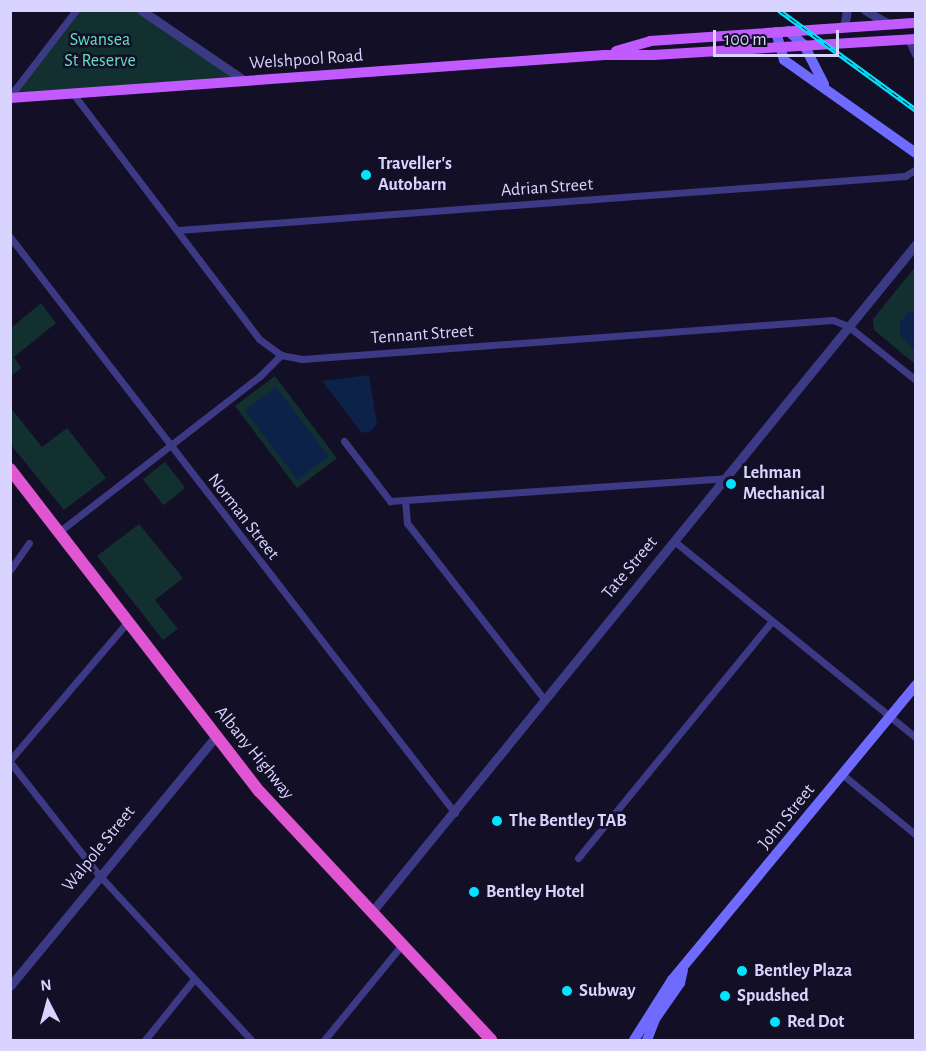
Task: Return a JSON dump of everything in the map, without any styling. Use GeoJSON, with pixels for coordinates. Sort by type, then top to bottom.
{"type":"FeatureCollection","features":[{"type":"Feature","properties":{"kind":"highway","name":"Albany Highway"},"geometry":{"type":"LineString","coordinates":[[10,469],[260,792],[490,1041]]}},
{"type":"Feature","properties":{"kind":"main road","name":"Welshpool Road"},"geometry":{"type":"LineString","coordinates":[[604,55],[650,41],[915,23]]}},
{"type":"Feature","properties":{"kind":"main road"},"geometry":{"type":"LineString","coordinates":[[788,31],[804,45],[824,85]]}},
{"type":"Feature","properties":{"kind":"main road"},"geometry":{"type":"LineString","coordinates":[[776,32],[778,47],[784,60],[824,85],[915,153]]}},
{"type":"Feature","properties":{"kind":"main road","name":"Welshpool Road"},"geometry":{"type":"LineString","coordinates":[[10,97],[74,95],[604,55],[653,56],[912,39]]}},
{"type":"Feature","properties":{"kind":"main road","name":"John Street"},"geometry":{"type":"LineString","coordinates":[[634,1041],[646,1016],[683,969],[915,685]]}},
{"type":"Feature","properties":{"kind":"main road","name":"John Street"},"geometry":{"type":"LineString","coordinates":[[647,1041],[655,1019],[680,983],[683,969]]}},
{"type":"Feature","properties":{"kind":"street"},"geometry":{"type":"LineString","coordinates":[[141,10],[245,81]]}},
{"type":"Feature","properties":{"kind":"street"},"geometry":{"type":"LineString","coordinates":[[844,27],[847,10]]}},
{"type":"Feature","properties":{"kind":"street"},"geometry":{"type":"LineString","coordinates":[[865,10],[888,24]]}},
{"type":"Feature","properties":{"kind":"street"},"geometry":{"type":"LineString","coordinates":[[10,97],[77,12]]}},
{"type":"Feature","properties":{"kind":"street"},"geometry":{"type":"LineString","coordinates":[[912,39],[915,54]]}},
{"type":"Feature","properties":{"kind":"street"},"geometry":{"type":"LineString","coordinates":[[60,531],[260,376],[280,355],[259,339],[74,95]]}},
{"type":"Feature","properties":{"kind":"street","name":"Adrian Street"},"geometry":{"type":"LineString","coordinates":[[178,230],[905,176],[915,169]]}},
{"type":"Feature","properties":{"kind":"street","name":"Norman Street"},"geometry":{"type":"LineString","coordinates":[[10,237],[169,446],[455,813]]}},
{"type":"Feature","properties":{"kind":"street","name":"Tate Street"},"geometry":{"type":"LineString","coordinates":[[371,913],[455,813],[543,698],[674,541],[915,244]]}},
{"type":"Feature","properties":{"kind":"street","name":"Tennant Street"},"geometry":{"type":"LineString","coordinates":[[280,355],[302,358],[833,320],[848,326]]}},
{"type":"Feature","properties":{"kind":"street"},"geometry":{"type":"LineString","coordinates":[[848,326],[915,380]]}},
{"type":"Feature","properties":{"kind":"street"},"geometry":{"type":"LineString","coordinates":[[344,441],[390,501],[724,478]]}},
{"type":"Feature","properties":{"kind":"street"},"geometry":{"type":"LineString","coordinates":[[405,500],[407,523],[543,698]]}},
{"type":"Feature","properties":{"kind":"street"},"geometry":{"type":"LineString","coordinates":[[674,541],[915,738]]}},
{"type":"Feature","properties":{"kind":"street"},"geometry":{"type":"LineString","coordinates":[[10,570],[29,543]]}},
{"type":"Feature","properties":{"kind":"street"},"geometry":{"type":"LineString","coordinates":[[129,620],[10,761],[99,875],[251,1041]]}},
{"type":"Feature","properties":{"kind":"street"},"geometry":{"type":"LineString","coordinates":[[578,858],[772,621]]}},
{"type":"Feature","properties":{"kind":"street","name":"Walpole Street"},"geometry":{"type":"LineString","coordinates":[[10,986],[99,875],[216,736]]}},
{"type":"Feature","properties":{"kind":"street"},"geometry":{"type":"LineString","coordinates":[[843,775],[915,835]]}},
{"type":"Feature","properties":{"kind":"street"},"geometry":{"type":"LineString","coordinates":[[324,1041],[401,946]]}},
{"type":"Feature","properties":{"kind":"street"},"geometry":{"type":"LineString","coordinates":[[145,1041],[194,979]]}},
{"type":"Feature","properties":{"kind":"green space","name":"Swansea St Reserve"},"geometry":{"type":"Polygon","coordinates":[[[80,11],[141,11],[245,81],[11,98],[80,11]]]}},
{"type":"Feature","properties":{"kind":"green space"},"geometry":{"type":"Polygon","coordinates":[[[915,267],[915,364],[874,330],[873,319],[915,267]]]}},
{"type":"Feature","properties":{"kind":"green space"},"geometry":{"type":"Polygon","coordinates":[[[41,303],[56,323],[14,357],[21,368],[11,376],[11,328],[41,303]]]}},
{"type":"Feature","properties":{"kind":"green space"},"geometry":{"type":"Polygon","coordinates":[[[275,376],[337,458],[297,488],[235,406],[275,376]]]}},
{"type":"Feature","properties":{"kind":"green space"},"geometry":{"type":"Polygon","coordinates":[[[10,407],[42,447],[67,428],[106,478],[64,510],[11,445],[10,407]]]}},
{"type":"Feature","properties":{"kind":"green space"},"geometry":{"type":"Polygon","coordinates":[[[165,462],[185,488],[163,505],[143,479],[165,462]]]}},
{"type":"Feature","properties":{"kind":"green space"},"geometry":{"type":"Polygon","coordinates":[[[139,524],[183,578],[155,600],[178,629],[163,640],[97,556],[139,524]]]}},
{"type":"Feature","properties":{"kind":"water"},"geometry":{"type":"Polygon","coordinates":[[[908,312],[915,312],[915,351],[900,335],[900,323],[908,312]]]}},
{"type":"Feature","properties":{"kind":"water"},"geometry":{"type":"Polygon","coordinates":[[[369,375],[377,424],[371,431],[362,433],[322,381],[369,375]]]}},
{"type":"Feature","properties":{"kind":"water"},"geometry":{"type":"Polygon","coordinates":[[[276,387],[328,456],[297,480],[245,410],[276,387]]]}},
{"type":"Feature","properties":{"kind":"railway"},"geometry":{"type":"LineString","coordinates":[[779,10],[916,110]]}},
{"type":"Feature","properties":{"kind":"place","name":"Traveller's Autobarn"},"geometry":{"type":"Point","coordinates":[366,175]}},
{"type":"Feature","properties":{"kind":"place","name":"Lehman Mechanical"},"geometry":{"type":"Point","coordinates":[731,484]}},
{"type":"Feature","properties":{"kind":"place","name":"The Bentley TAB"},"geometry":{"type":"Point","coordinates":[497,821]}},
{"type":"Feature","properties":{"kind":"place","name":"Bentley Hotel"},"geometry":{"type":"Point","coordinates":[474,892]}},
{"type":"Feature","properties":{"kind":"place","name":"Bentley Plaza"},"geometry":{"type":"Point","coordinates":[742,971]}},
{"type":"Feature","properties":{"kind":"place","name":"Subway"},"geometry":{"type":"Point","coordinates":[567,991]}},
{"type":"Feature","properties":{"kind":"place","name":"Spudshed"},"geometry":{"type":"Point","coordinates":[725,996]}},
{"type":"Feature","properties":{"kind":"place","name":"Red Dot"},"geometry":{"type":"Point","coordinates":[775,1022]}}]}
